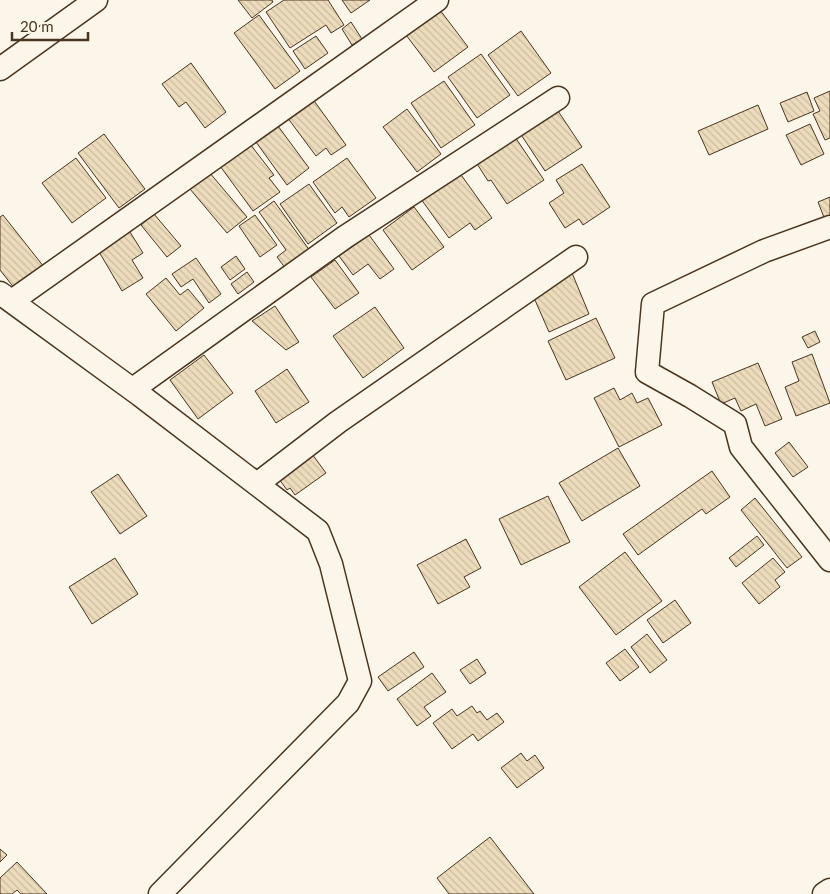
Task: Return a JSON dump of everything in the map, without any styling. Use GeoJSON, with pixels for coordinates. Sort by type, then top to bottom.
{"type":"FeatureCollection","features":[{"type":"Feature","properties":{"kind":"street"},"geometry":{"type":"LineString","coordinates":[[0,69],[96,0]]}},
{"type":"Feature","properties":{"kind":"street"},"geometry":{"type":"LineString","coordinates":[[160,894],[348,703],[360,681],[330,564],[318,531],[133,389],[6,297],[437,0]]}},
{"type":"Feature","properties":{"kind":"street"},"geometry":{"type":"LineString","coordinates":[[133,389],[345,237],[558,98]]}},
{"type":"Feature","properties":{"kind":"street"},"geometry":{"type":"LineString","coordinates":[[830,227],[764,251],[653,304],[647,372],[735,424],[741,448],[830,560]]}},
{"type":"Feature","properties":{"kind":"street"},"geometry":{"type":"LineString","coordinates":[[257,484],[338,422],[576,257]]}},
{"type":"Feature","properties":{"kind":"street"},"geometry":{"type":"LineString","coordinates":[[824,894],[830,890]]}},
{"type":"Feature","properties":{"kind":"building"},"geometry":{"type":"Polygon","coordinates":[[[238,0],[272,0],[273,2],[252,18],[238,0]]]}},
{"type":"Feature","properties":{"kind":"building"},"geometry":{"type":"Polygon","coordinates":[[[284,0],[328,0],[344,25],[331,33],[326,25],[290,48],[266,12],[284,0]]]}},
{"type":"Feature","properties":{"kind":"building"},"geometry":{"type":"Polygon","coordinates":[[[342,0],[370,0],[351,13],[342,0]]]}},
{"type":"Feature","properties":{"kind":"building"},"geometry":{"type":"Polygon","coordinates":[[[437,6],[468,47],[434,72],[403,31],[437,6]]]}},
{"type":"Feature","properties":{"kind":"building"},"geometry":{"type":"Polygon","coordinates":[[[259,15],[300,71],[275,89],[234,33],[259,15]]]}},
{"type":"Feature","properties":{"kind":"building"},"geometry":{"type":"Polygon","coordinates":[[[351,22],[362,39],[352,45],[342,29],[351,22]]]}},
{"type":"Feature","properties":{"kind":"building"},"geometry":{"type":"Polygon","coordinates":[[[521,31],[551,73],[518,96],[488,55],[521,31]]]}},
{"type":"Feature","properties":{"kind":"building"},"geometry":{"type":"Polygon","coordinates":[[[316,36],[328,53],[305,69],[293,51],[316,36]]]}},
{"type":"Feature","properties":{"kind":"building"},"geometry":{"type":"Polygon","coordinates":[[[481,54],[510,95],[477,118],[448,77],[481,54]]]}},
{"type":"Feature","properties":{"kind":"building"},"geometry":{"type":"Polygon","coordinates":[[[191,63],[226,112],[205,128],[186,102],[179,107],[162,84],[191,63]]]}},
{"type":"Feature","properties":{"kind":"building"},"geometry":{"type":"Polygon","coordinates":[[[444,81],[475,125],[441,148],[411,103],[444,81]]]}},
{"type":"Feature","properties":{"kind":"building"},"geometry":{"type":"Polygon","coordinates":[[[830,91],[830,138],[825,140],[813,114],[820,111],[814,98],[830,91]]]}},
{"type":"Feature","properties":{"kind":"building"},"geometry":{"type":"Polygon","coordinates":[[[807,92],[814,111],[788,122],[780,103],[807,92]]]}},
{"type":"Feature","properties":{"kind":"building"},"geometry":{"type":"Polygon","coordinates":[[[312,98],[346,145],[331,155],[326,148],[316,156],[287,117],[312,98]]]}},
{"type":"Feature","properties":{"kind":"building"},"geometry":{"type":"Polygon","coordinates":[[[758,105],[768,129],[709,155],[698,131],[758,105]]]}},
{"type":"Feature","properties":{"kind":"building"},"geometry":{"type":"Polygon","coordinates":[[[556,108],[582,147],[545,171],[518,130],[556,108]]]}},
{"type":"Feature","properties":{"kind":"building"},"geometry":{"type":"Polygon","coordinates":[[[407,109],[441,154],[417,172],[383,127],[407,109]]]}},
{"type":"Feature","properties":{"kind":"building"},"geometry":{"type":"Polygon","coordinates":[[[810,124],[824,154],[801,165],[786,135],[810,124]]]}},
{"type":"Feature","properties":{"kind":"building"},"geometry":{"type":"Polygon","coordinates":[[[278,126],[309,168],[287,185],[256,142],[278,126]]]}},
{"type":"Feature","properties":{"kind":"building"},"geometry":{"type":"Polygon","coordinates":[[[104,134],[145,189],[119,208],[78,153],[104,134]]]}},
{"type":"Feature","properties":{"kind":"building"},"geometry":{"type":"Polygon","coordinates":[[[513,134],[544,180],[507,204],[491,180],[488,181],[474,159],[513,134]]]}},
{"type":"Feature","properties":{"kind":"building"},"geometry":{"type":"Polygon","coordinates":[[[250,144],[274,175],[269,178],[280,192],[253,211],[220,166],[250,144]]]}},
{"type":"Feature","properties":{"kind":"building"},"geometry":{"type":"Polygon","coordinates":[[[76,158],[106,198],[72,223],[42,183],[76,158]]]}},
{"type":"Feature","properties":{"kind":"building"},"geometry":{"type":"Polygon","coordinates":[[[347,158],[376,198],[349,217],[342,207],[335,213],[313,182],[347,158]]]}},
{"type":"Feature","properties":{"kind":"building"},"geometry":{"type":"Polygon","coordinates":[[[582,164],[610,207],[583,225],[579,219],[565,228],[549,203],[564,193],[556,180],[582,164]]]}},
{"type":"Feature","properties":{"kind":"building"},"geometry":{"type":"Polygon","coordinates":[[[209,172],[247,217],[227,233],[190,189],[209,172]]]}},
{"type":"Feature","properties":{"kind":"building"},"geometry":{"type":"Polygon","coordinates":[[[459,172],[492,218],[475,230],[470,223],[449,238],[421,199],[459,172]]]}},
{"type":"Feature","properties":{"kind":"building"},"geometry":{"type":"Polygon","coordinates":[[[309,184],[337,223],[308,244],[280,204],[309,184]]]}},
{"type":"Feature","properties":{"kind":"building"},"geometry":{"type":"Polygon","coordinates":[[[830,197],[830,218],[825,220],[818,202],[830,197]]]}},
{"type":"Feature","properties":{"kind":"building"},"geometry":{"type":"Polygon","coordinates":[[[274,201],[313,255],[289,273],[277,257],[286,250],[259,212],[274,201]]]}},
{"type":"Feature","properties":{"kind":"building"},"geometry":{"type":"Polygon","coordinates":[[[414,207],[444,247],[412,270],[383,230],[414,207]]]}},
{"type":"Feature","properties":{"kind":"building"},"geometry":{"type":"Polygon","coordinates":[[[154,214],[181,246],[167,257],[141,225],[154,214]]]}},
{"type":"Feature","properties":{"kind":"building"},"geometry":{"type":"Polygon","coordinates":[[[3,215],[44,267],[15,289],[0,270],[0,217],[3,215]]]}},
{"type":"Feature","properties":{"kind":"building"},"geometry":{"type":"Polygon","coordinates":[[[255,215],[277,245],[260,257],[239,226],[255,215]]]}},
{"type":"Feature","properties":{"kind":"building"},"geometry":{"type":"Polygon","coordinates":[[[130,232],[143,253],[132,260],[143,278],[122,291],[98,250],[130,232]]]}},
{"type":"Feature","properties":{"kind":"building"},"geometry":{"type":"Polygon","coordinates":[[[369,235],[394,269],[380,279],[368,264],[353,275],[339,256],[369,235]]]}},
{"type":"Feature","properties":{"kind":"building"},"geometry":{"type":"Polygon","coordinates":[[[236,256],[245,269],[230,280],[221,267],[236,256]]]}},
{"type":"Feature","properties":{"kind":"building"},"geometry":{"type":"Polygon","coordinates":[[[196,258],[221,294],[209,303],[193,279],[181,287],[172,274],[196,258]]]}},
{"type":"Feature","properties":{"kind":"building"},"geometry":{"type":"Polygon","coordinates":[[[335,260],[359,293],[335,309],[311,277],[335,260]]]}},
{"type":"Feature","properties":{"kind":"building"},"geometry":{"type":"Polygon","coordinates":[[[570,268],[589,314],[549,332],[531,291],[570,268]]]}},
{"type":"Feature","properties":{"kind":"building"},"geometry":{"type":"Polygon","coordinates":[[[247,272],[254,282],[238,294],[231,284],[247,272]]]}},
{"type":"Feature","properties":{"kind":"building"},"geometry":{"type":"Polygon","coordinates":[[[166,278],[180,295],[188,289],[204,308],[176,331],[146,294],[166,278]]]}},
{"type":"Feature","properties":{"kind":"building"},"geometry":{"type":"Polygon","coordinates":[[[275,306],[299,342],[286,350],[252,321],[275,306]]]}},
{"type":"Feature","properties":{"kind":"building"},"geometry":{"type":"Polygon","coordinates":[[[375,307],[404,348],[363,378],[333,336],[375,307]]]}},
{"type":"Feature","properties":{"kind":"building"},"geometry":{"type":"Polygon","coordinates":[[[596,318],[615,358],[566,380],[548,341],[596,318]]]}},
{"type":"Feature","properties":{"kind":"building"},"geometry":{"type":"Polygon","coordinates":[[[815,331],[820,342],[808,348],[802,337],[815,331]]]}},
{"type":"Feature","properties":{"kind":"building"},"geometry":{"type":"Polygon","coordinates":[[[812,354],[830,403],[796,416],[785,387],[799,381],[792,362],[812,354]]]}},
{"type":"Feature","properties":{"kind":"building"},"geometry":{"type":"Polygon","coordinates":[[[204,355],[233,393],[198,419],[170,380],[204,355]]]}},
{"type":"Feature","properties":{"kind":"building"},"geometry":{"type":"Polygon","coordinates":[[[758,363],[782,419],[765,426],[756,404],[741,411],[735,398],[721,404],[712,382],[758,363]]]}},
{"type":"Feature","properties":{"kind":"building"},"geometry":{"type":"Polygon","coordinates":[[[287,369],[309,402],[276,423],[255,391],[287,369]]]}},
{"type":"Feature","properties":{"kind":"building"},"geometry":{"type":"Polygon","coordinates":[[[614,388],[620,400],[632,393],[637,403],[648,398],[662,425],[619,447],[594,398],[614,388]]]}},
{"type":"Feature","properties":{"kind":"building"},"geometry":{"type":"Polygon","coordinates":[[[789,442],[808,467],[793,477],[775,453],[789,442]]]}},
{"type":"Feature","properties":{"kind":"building"},"geometry":{"type":"Polygon","coordinates":[[[618,448],[640,486],[582,521],[559,483],[618,448]]]}},
{"type":"Feature","properties":{"kind":"building"},"geometry":{"type":"Polygon","coordinates":[[[312,454],[326,473],[295,495],[290,488],[287,490],[279,479],[312,454]]]}},
{"type":"Feature","properties":{"kind":"building"},"geometry":{"type":"Polygon","coordinates":[[[712,471],[730,497],[706,514],[702,509],[638,555],[623,534],[712,471]]]}},
{"type":"Feature","properties":{"kind":"building"},"geometry":{"type":"Polygon","coordinates":[[[118,474],[147,516],[120,534],[91,492],[118,474]]]}},
{"type":"Feature","properties":{"kind":"building"},"geometry":{"type":"Polygon","coordinates":[[[548,496],[570,542],[521,565],[499,519],[548,496]]]}},
{"type":"Feature","properties":{"kind":"building"},"geometry":{"type":"Polygon","coordinates":[[[755,498],[802,557],[787,568],[741,510],[755,498]]]}},
{"type":"Feature","properties":{"kind":"building"},"geometry":{"type":"Polygon","coordinates":[[[757,536],[764,545],[736,567],[729,558],[757,536]]]}},
{"type":"Feature","properties":{"kind":"building"},"geometry":{"type":"Polygon","coordinates":[[[466,539],[481,568],[464,577],[470,587],[438,604],[417,565],[466,539]]]}},
{"type":"Feature","properties":{"kind":"building"},"geometry":{"type":"Polygon","coordinates":[[[625,552],[662,601],[616,635],[579,587],[625,552]]]}},
{"type":"Feature","properties":{"kind":"building"},"geometry":{"type":"Polygon","coordinates":[[[115,558],[138,594],[92,624],[69,587],[115,558]]]}},
{"type":"Feature","properties":{"kind":"building"},"geometry":{"type":"Polygon","coordinates":[[[773,558],[785,572],[775,580],[780,587],[759,604],[742,583],[773,558]]]}},
{"type":"Feature","properties":{"kind":"building"},"geometry":{"type":"Polygon","coordinates":[[[675,600],[691,623],[663,643],[647,620],[675,600]]]}},
{"type":"Feature","properties":{"kind":"building"},"geometry":{"type":"Polygon","coordinates":[[[647,634],[667,660],[650,673],[631,647],[647,634]]]}},
{"type":"Feature","properties":{"kind":"building"},"geometry":{"type":"Polygon","coordinates":[[[625,649],[639,667],[620,681],[606,663],[625,649]]]}},
{"type":"Feature","properties":{"kind":"building"},"geometry":{"type":"Polygon","coordinates":[[[414,652],[424,667],[388,691],[378,677],[414,652]]]}},
{"type":"Feature","properties":{"kind":"building"},"geometry":{"type":"Polygon","coordinates":[[[477,659],[486,673],[470,684],[460,670],[477,659]]]}},
{"type":"Feature","properties":{"kind":"building"},"geometry":{"type":"Polygon","coordinates":[[[432,673],[446,692],[424,707],[431,716],[417,726],[397,699],[432,673]]]}},
{"type":"Feature","properties":{"kind":"building"},"geometry":{"type":"Polygon","coordinates":[[[472,706],[477,713],[480,711],[487,720],[497,713],[504,722],[478,741],[473,734],[452,749],[433,723],[452,709],[457,716],[472,706]]]}},
{"type":"Feature","properties":{"kind":"building"},"geometry":{"type":"Polygon","coordinates":[[[521,753],[527,761],[535,755],[544,768],[517,788],[501,768],[521,753]]]}},
{"type":"Feature","properties":{"kind":"building"},"geometry":{"type":"Polygon","coordinates":[[[490,837],[534,894],[449,894],[437,878],[490,837]]]}},
{"type":"Feature","properties":{"kind":"building"},"geometry":{"type":"Polygon","coordinates":[[[0,849],[7,855],[0,862],[0,849]]]}},
{"type":"Feature","properties":{"kind":"building"},"geometry":{"type":"Polygon","coordinates":[[[17,862],[47,894],[21,894],[17,890],[12,894],[0,894],[0,878],[17,862]]]}}]}
